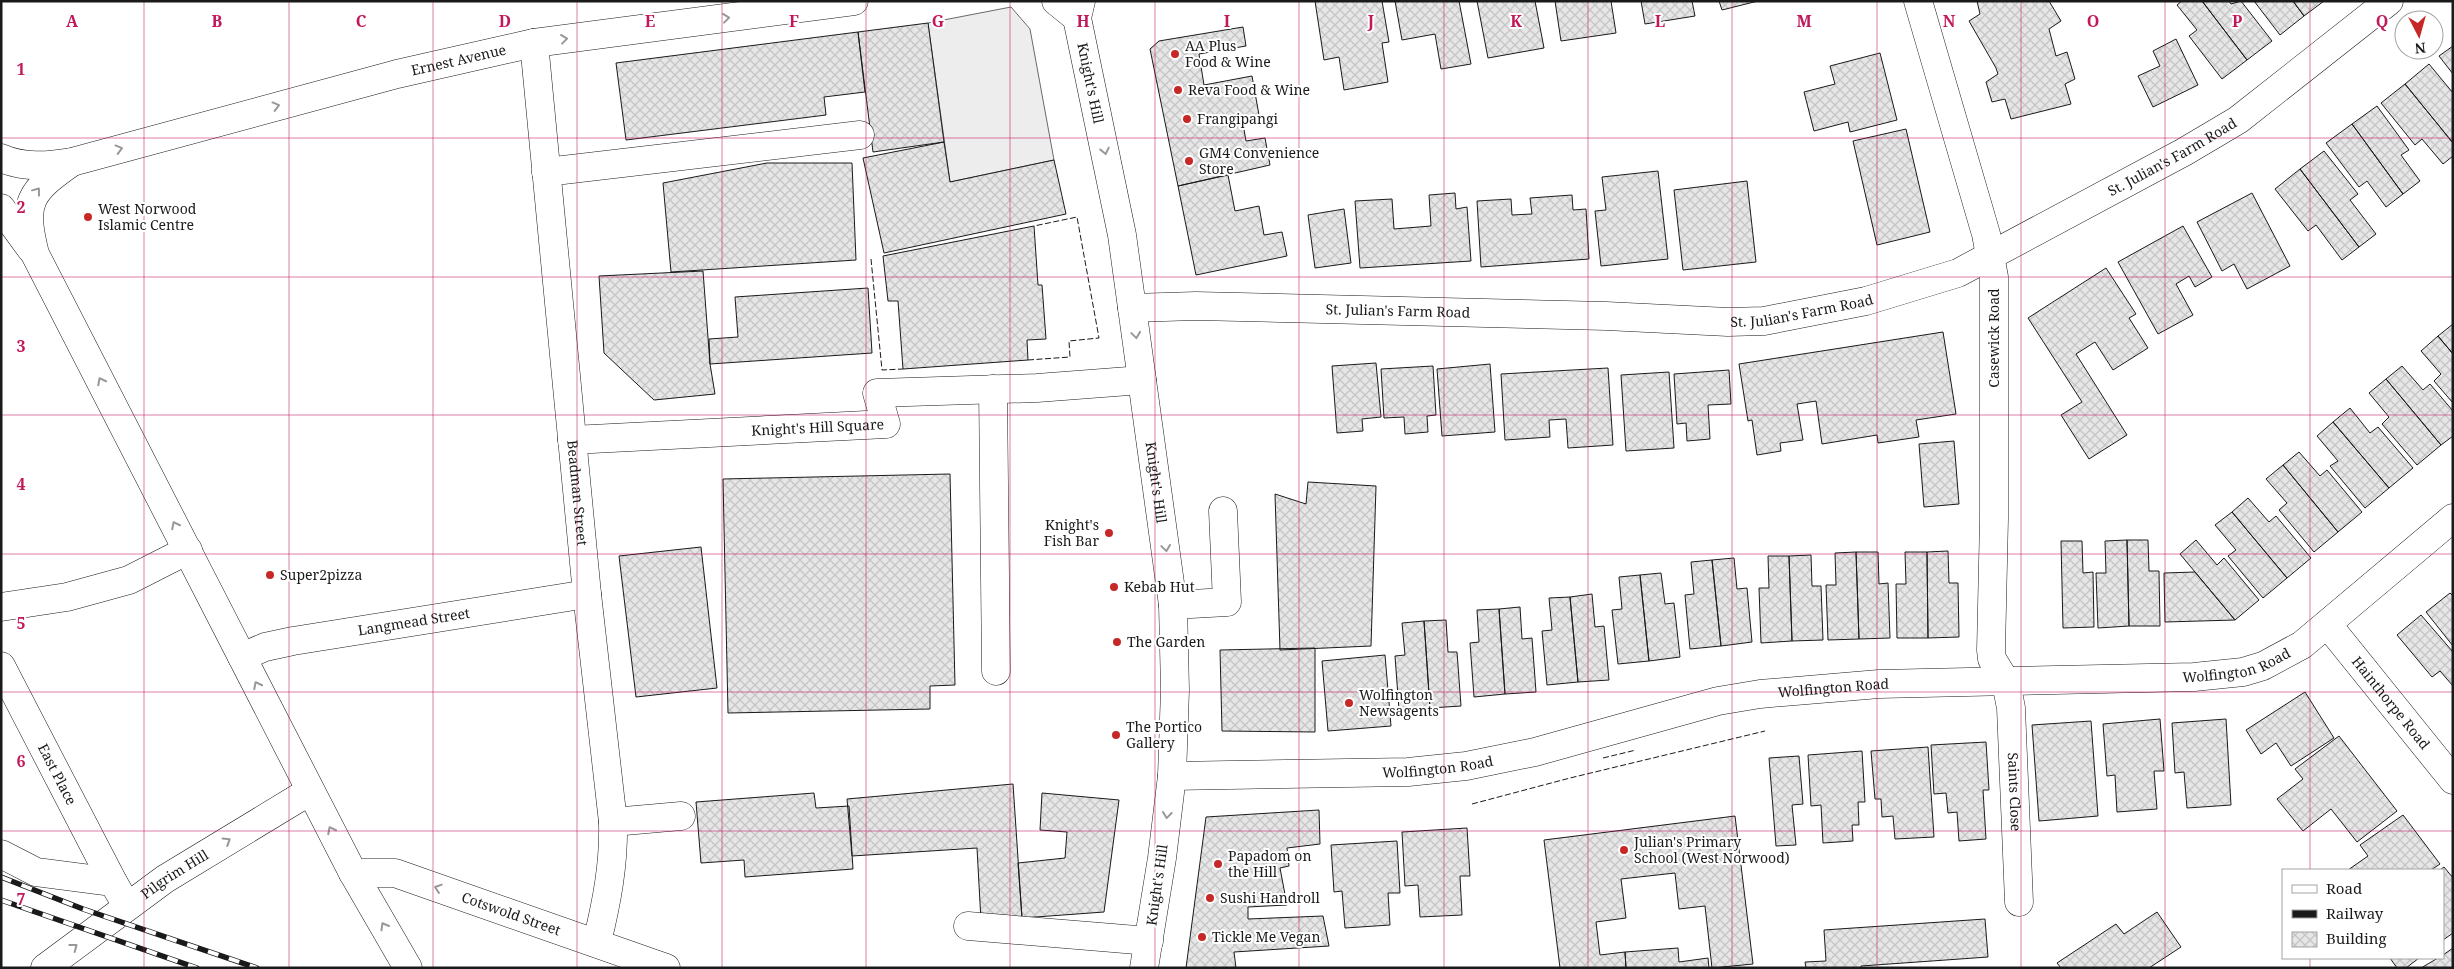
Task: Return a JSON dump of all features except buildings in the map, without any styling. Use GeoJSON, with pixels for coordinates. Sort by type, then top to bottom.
{"type":"FeatureCollection","features":[{"type":"Feature","properties":{"kind":"street","name":"Ernest Avenue"},"geometry":{"type":"LineString","coordinates":[[72,162],[397,74],[534,43],[854,1]]}},
{"type":"Feature","properties":{"kind":"street"},"geometry":{"type":"LineString","coordinates":[[1056,1],[1079,9]]}},
{"type":"Feature","properties":{"kind":"street","name":"Casewick Road"},"geometry":{"type":"LineString","coordinates":[[1918,1],[1991,256],[1995,300],[1991,650],[1992,659],[2006,682]]}},
{"type":"Feature","properties":{"kind":"street","name":"St. Julian's Farm Road"},"geometry":{"type":"LineString","coordinates":[[1132,308],[1196,306],[1606,316],[1728,322],[1764,321],[1831,309],[1958,273],[2184,152],[2238,120],[2389,1]]}},
{"type":"Feature","properties":{"kind":"street","name":"Knight's Hill"},"geometry":{"type":"LineString","coordinates":[[1079,9],[1122,235],[1173,605],[1175,690],[1172,776],[1144,968]]}},
{"type":"Feature","properties":{"kind":"street","name":"Beadman Street"},"geometry":{"type":"LineString","coordinates":[[534,43],[586,594],[613,822],[614,853],[610,885],[598,942]]}},
{"type":"Feature","properties":{"kind":"street"},"geometry":{"type":"LineString","coordinates":[[546,172],[860,135]]}},
{"type":"Feature","properties":{"kind":"street"},"geometry":{"type":"LineString","coordinates":[[1,158],[9,162],[44,167],[72,162]]}},
{"type":"Feature","properties":{"kind":"street"},"geometry":{"type":"LineString","coordinates":[[35,254],[28,225],[33,194],[47,179],[72,162]]}},
{"type":"Feature","properties":{"kind":"street"},"geometry":{"type":"LineString","coordinates":[[1,208],[35,254],[310,791],[353,873],[408,968]]}},
{"type":"Feature","properties":{"kind":"street","name":"Knight's Hill Square"},"geometry":{"type":"LineString","coordinates":[[572,440],[886,424],[877,393],[993,389],[1142,380]]}},
{"type":"Feature","properties":{"kind":"street"},"geometry":{"type":"LineString","coordinates":[[993,389],[996,671]]}},
{"type":"Feature","properties":{"kind":"street"},"geometry":{"type":"LineString","coordinates":[[1173,605],[1227,602],[1223,511]]}},
{"type":"Feature","properties":{"kind":"street","name":"Wolfington Road"},"geometry":{"type":"LineString","coordinates":[[1172,776],[1408,772],[1502,760],[1718,701],[1750,695],[1879,684],[2194,677],[2243,672],[2282,656],[2302,645],[2453,518]]}},
{"type":"Feature","properties":{"kind":"street"},"geometry":{"type":"LineString","coordinates":[[1,607],[67,597],[129,580],[188,550]]}},
{"type":"Feature","properties":{"kind":"street","name":"Langmead Street"},"geometry":{"type":"LineString","coordinates":[[242,657],[265,647],[293,641],[586,594]]}},
{"type":"Feature","properties":{"kind":"street","name":"Hainthorpe Road"},"geometry":{"type":"LineString","coordinates":[[2328,625],[2453,780]]}},
{"type":"Feature","properties":{"kind":"street","name":"East Place"},"geometry":{"type":"LineString","coordinates":[[1,666],[113,882],[128,906]]}},
{"type":"Feature","properties":{"kind":"street","name":"Saints Close"},"geometry":{"type":"LineString","coordinates":[[2006,682],[2011,708],[2019,902]]}},
{"type":"Feature","properties":{"kind":"street","name":"Pilgrim Hill"},"geometry":{"type":"LineString","coordinates":[[46,968],[173,874],[310,791]]}},
{"type":"Feature","properties":{"kind":"street"},"geometry":{"type":"LineString","coordinates":[[613,822],[681,816]]}},
{"type":"Feature","properties":{"kind":"street"},"geometry":{"type":"LineString","coordinates":[[1,854],[36,872],[113,882]]}},
{"type":"Feature","properties":{"kind":"street","name":"Cotswold Street"},"geometry":{"type":"LineString","coordinates":[[353,873],[395,873],[598,942],[666,968]]}},
{"type":"Feature","properties":{"kind":"street"},"geometry":{"type":"LineString","coordinates":[[968,926],[1149,942]]}},
{"type":"Feature","properties":{"kind":"shaded area"},"geometry":{"type":"Polygon","coordinates":[[[1011,7],[1030,29],[1054,160],[950,182],[928,23],[1011,7]]]}},
{"type":"Feature","properties":{"kind":"railway"},"geometry":{"type":"LineString","coordinates":[[1,877],[83,909],[257,968]]}},
{"type":"Feature","properties":{"kind":"railway"},"geometry":{"type":"LineString","coordinates":[[1,900],[197,968]]}},
{"type":"Feature","properties":{"kind":"fence"},"geometry":{"type":"LineString","coordinates":[[1028,360],[1070,357],[1069,341],[1099,338],[1077,217],[1034,226]]}},
{"type":"Feature","properties":{"kind":"fence"},"geometry":{"type":"LineString","coordinates":[[871,259],[882,370],[903,369]]}},
{"type":"Feature","properties":{"kind":"fence"},"geometry":{"type":"LineString","coordinates":[[1472,804],[1570,778],[1765,731]]}},
{"type":"Feature","properties":{"kind":"fence"},"geometry":{"type":"LineString","coordinates":[[1603,758],[1636,750]]}},
{"type":"Feature","properties":{"kind":"place","name":"AA Plus Food & Wine"},"geometry":{"type":"Point","coordinates":[1175,54]}},
{"type":"Feature","properties":{"kind":"place","name":"Reva Food & Wine"},"geometry":{"type":"Point","coordinates":[1178,90]}},
{"type":"Feature","properties":{"kind":"place","name":"Frangipangi"},"geometry":{"type":"Point","coordinates":[1187,119]}},
{"type":"Feature","properties":{"kind":"place","name":"GM4 Convenience Store"},"geometry":{"type":"Point","coordinates":[1189,161]}},
{"type":"Feature","properties":{"kind":"place","name":"West Norwood Islamic Centre"},"geometry":{"type":"Point","coordinates":[88,217]}},
{"type":"Feature","properties":{"kind":"place","name":"Knight's Fish Bar"},"geometry":{"type":"Point","coordinates":[1109,533]}},
{"type":"Feature","properties":{"kind":"place","name":"Super2pizza"},"geometry":{"type":"Point","coordinates":[270,575]}},
{"type":"Feature","properties":{"kind":"place","name":"Kebab Hut"},"geometry":{"type":"Point","coordinates":[1114,587]}},
{"type":"Feature","properties":{"kind":"place","name":"The Garden"},"geometry":{"type":"Point","coordinates":[1117,642]}},
{"type":"Feature","properties":{"kind":"place","name":"Wolfington Newsagents"},"geometry":{"type":"Point","coordinates":[1349,703]}},
{"type":"Feature","properties":{"kind":"place","name":"The Portico Gallery"},"geometry":{"type":"Point","coordinates":[1116,735]}},
{"type":"Feature","properties":{"kind":"place","name":"Julian's Primary School (West Norwood)"},"geometry":{"type":"Point","coordinates":[1624,850]}},
{"type":"Feature","properties":{"kind":"place","name":"Papadom on the Hill"},"geometry":{"type":"Point","coordinates":[1218,864]}},
{"type":"Feature","properties":{"kind":"place","name":"Sushi Handroll"},"geometry":{"type":"Point","coordinates":[1210,898]}},
{"type":"Feature","properties":{"kind":"place","name":"Tickle Me Vegan"},"geometry":{"type":"Point","coordinates":[1202,937]}}]}
